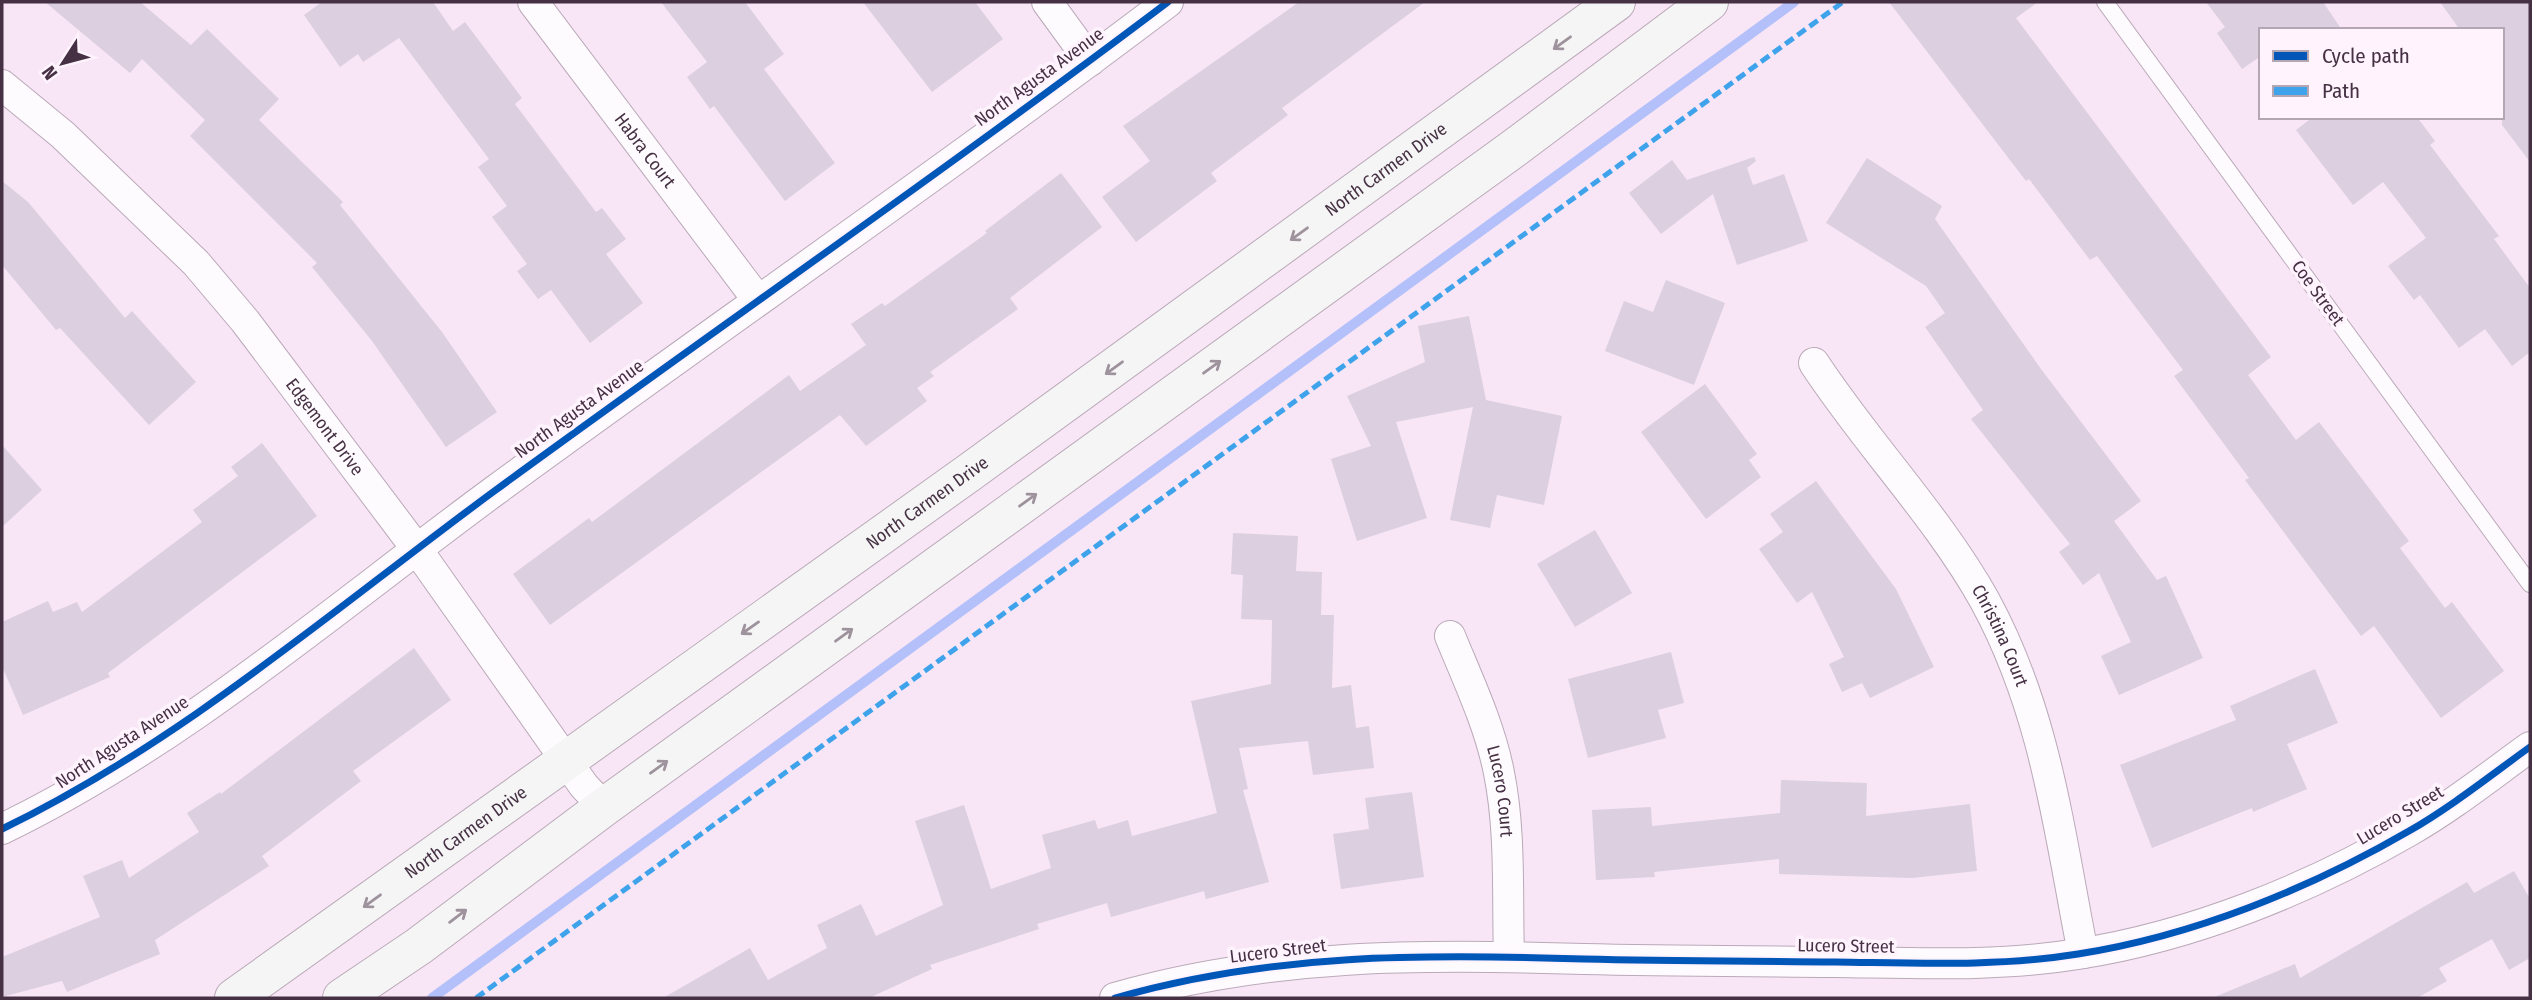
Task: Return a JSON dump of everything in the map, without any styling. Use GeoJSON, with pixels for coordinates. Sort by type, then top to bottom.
{"type":"FeatureCollection","features":[{"type":"Feature","properties":{"kind":"main road","name":"North Carmen Drive"},"geometry":{"type":"LineString","coordinates":[[234,998],[992,457],[1616,2]]}},
{"type":"Feature","properties":{"kind":"main road"},"geometry":{"type":"LineString","coordinates":[[342,998],[419,946],[604,807],[1513,149],[1709,2]]}},
{"type":"Feature","properties":{"kind":"street","name":"Habra Court"},"geometry":{"type":"LineString","coordinates":[[533,2],[757,299]]}},
{"type":"Feature","properties":{"kind":"street"},"geometry":{"type":"LineString","coordinates":[[1047,2],[1090,61]]}},
{"type":"Feature","properties":{"kind":"street","name":"North Agusta Avenue"},"geometry":{"type":"LineString","coordinates":[[2,830],[65,799],[209,704],[416,548],[1168,2]]}},
{"type":"Feature","properties":{"kind":"street","name":"Edgemont Drive"},"geometry":{"type":"LineString","coordinates":[[2,85],[63,135],[196,262],[245,321],[416,548],[565,760],[604,807]]}},
{"type":"Feature","properties":{"kind":"street","name":"Christina Court"},"geometry":{"type":"LineString","coordinates":[[1814,363],[1984,599],[2010,652],[2032,707],[2047,764],[2083,953]]}},
{"type":"Feature","properties":{"kind":"street","name":"Lucero Court"},"geometry":{"type":"LineString","coordinates":[[1450,636],[1486,726],[1499,772],[1504,811],[1509,956]]}},
{"type":"Feature","properties":{"kind":"street","name":"Lucero Street"},"geometry":{"type":"LineString","coordinates":[[1115,998],[1239,970],[1298,962],[1399,955],[1946,963],[2041,959],[2083,953],[2215,919],[2263,902],[2350,862],[2412,830],[2530,747]]}},
{"type":"Feature","properties":{"kind":"lane","name":"Coe Street"},"geometry":{"type":"LineString","coordinates":[[2105,2],[2530,584]]}},
{"type":"Feature","properties":{"kind":"building"},"geometry":{"type":"Polygon","coordinates":[[[45,2],[140,2],[191,45],[207,29],[279,99],[259,120],[343,202],[340,205],[442,332],[497,412],[446,447],[372,341],[312,267],[317,263],[190,136],[205,120],[142,59],[130,73],[45,2]]]}},
{"type":"Feature","properties":{"kind":"building"},"geometry":{"type":"Polygon","coordinates":[[[322,2],[433,2],[453,31],[465,22],[522,98],[515,104],[596,212],[602,208],[626,239],[606,254],[643,303],[590,343],[551,290],[538,299],[517,271],[527,264],[492,217],[507,206],[478,167],[489,159],[399,38],[363,62],[358,54],[340,67],[304,15],[322,2]]]}},
{"type":"Feature","properties":{"kind":"building"},"geometry":{"type":"Polygon","coordinates":[[[661,2],[745,2],[784,54],[764,69],[835,163],[785,201],[714,106],[710,109],[687,77],[707,62],[661,2]]]}},
{"type":"Feature","properties":{"kind":"building"},"geometry":{"type":"Polygon","coordinates":[[[863,2],[975,2],[1003,39],[932,92],[863,2]]]}},
{"type":"Feature","properties":{"kind":"building"},"geometry":{"type":"Polygon","coordinates":[[[1299,2],[1425,2],[1282,108],[1288,115],[1211,173],[1217,181],[1136,242],[1102,197],[1150,161],[1123,126],[1299,2]]]}},
{"type":"Feature","properties":{"kind":"building"},"geometry":{"type":"Polygon","coordinates":[[[1889,2],[2038,2],[2016,18],[2271,357],[2248,375],[2296,440],[2319,422],[2409,541],[2400,548],[2445,608],[2452,602],[2504,671],[2441,718],[2374,626],[2361,636],[2245,480],[2249,478],[2174,376],[2183,370],[2097,256],[2090,260],[2029,179],[2026,181],[1889,2]]]}},
{"type":"Feature","properties":{"kind":"building"},"geometry":{"type":"Polygon","coordinates":[[[2206,2],[2323,2],[2341,28],[2259,28],[2259,57],[2242,69],[2217,33],[2225,27],[2206,2]]]}},
{"type":"Feature","properties":{"kind":"building"},"geometry":{"type":"Polygon","coordinates":[[[2440,2],[2530,2],[2530,162],[2502,125],[2504,28],[2459,28],[2440,2]]]}},
{"type":"Feature","properties":{"kind":"building"},"geometry":{"type":"Polygon","coordinates":[[[2310,119],[2418,119],[2435,141],[2430,145],[2499,236],[2494,239],[2530,288],[2530,352],[2512,366],[2485,329],[2459,348],[2420,295],[2414,300],[2388,266],[2426,238],[2383,182],[2353,205],[2296,130],[2310,119]]]}},
{"type":"Feature","properties":{"kind":"building"},"geometry":{"type":"Polygon","coordinates":[[[1754,157],[1756,161],[1747,168],[1753,185],[1784,174],[1808,241],[1737,265],[1713,194],[1661,234],[1629,193],[1672,160],[1687,180],[1754,157]]]}},
{"type":"Feature","properties":{"kind":"building"},"geometry":{"type":"Polygon","coordinates":[[[1867,158],[1942,206],[1935,219],[2041,369],[2141,501],[2114,521],[2157,580],[2166,576],[2203,658],[2119,695],[2101,656],[2131,642],[2099,573],[2083,585],[2059,552],[2070,544],[1971,419],[1983,410],[1925,327],[1945,313],[1926,286],[1826,223],[1867,158]]]}},
{"type":"Feature","properties":{"kind":"building"},"geometry":{"type":"Polygon","coordinates":[[[1061,173],[1102,227],[1010,298],[1018,309],[930,372],[934,376],[917,388],[927,401],[866,446],[840,415],[550,625],[513,574],[589,518],[592,522],[789,375],[800,391],[866,345],[851,324],[882,303],[885,306],[987,233],[985,231],[1061,173]]]}},
{"type":"Feature","properties":{"kind":"building"},"geometry":{"type":"Polygon","coordinates":[[[2,181],[28,202],[125,318],[132,311],[196,382],[149,425],[60,328],[56,330],[2,265],[2,181]]]}},
{"type":"Feature","properties":{"kind":"building"},"geometry":{"type":"Polygon","coordinates":[[[1666,280],[1725,303],[1694,385],[1605,351],[1624,301],[1653,312],[1666,280]]]}},
{"type":"Feature","properties":{"kind":"building"},"geometry":{"type":"Polygon","coordinates":[[[1469,316],[1486,400],[1562,416],[1544,505],[1497,495],[1490,528],[1450,520],[1473,407],[1396,422],[1427,518],[1357,541],[1331,459],[1371,446],[1347,396],[1425,362],[1418,326],[1469,316]]]}},
{"type":"Feature","properties":{"kind":"building"},"geometry":{"type":"Polygon","coordinates":[[[1705,384],[1757,454],[1749,460],[1761,477],[1706,519],[1641,432],[1705,384]]]}},
{"type":"Feature","properties":{"kind":"building"},"geometry":{"type":"Polygon","coordinates":[[[262,443],[317,516],[108,673],[110,677],[23,715],[2,666],[2,622],[48,601],[53,612],[77,602],[82,612],[202,522],[193,510],[238,476],[231,467],[262,443]]]}},
{"type":"Feature","properties":{"kind":"building"},"geometry":{"type":"Polygon","coordinates":[[[2,445],[42,490],[2,527],[2,445]]]}},
{"type":"Feature","properties":{"kind":"building"},"geometry":{"type":"Polygon","coordinates":[[[1816,481],[1896,589],[1934,667],[1870,698],[1862,683],[1842,692],[1829,664],[1844,657],[1812,592],[1797,603],[1759,549],[1783,532],[1770,514],[1816,481]]]}},
{"type":"Feature","properties":{"kind":"building"},"geometry":{"type":"Polygon","coordinates":[[[1595,530],[1632,593],[1575,627],[1537,564],[1595,530]]]}},
{"type":"Feature","properties":{"kind":"building"},"geometry":{"type":"Polygon","coordinates":[[[1233,533],[1298,536],[1296,571],[1322,572],[1321,615],[1334,615],[1332,688],[1351,685],[1356,728],[1369,726],[1374,768],[1313,775],[1308,741],[1239,748],[1248,789],[1243,790],[1269,882],[1206,899],[1204,891],[1111,917],[1107,903],[1037,924],[1039,929],[930,965],[932,969],[869,998],[663,998],[750,948],[768,980],[827,948],[817,925],[861,904],[876,936],[943,905],[915,821],[964,805],[991,889],[1051,868],[1042,835],[1095,820],[1098,829],[1128,820],[1132,836],[1217,813],[1191,701],[1271,684],[1272,620],[1241,619],[1243,575],[1231,574],[1233,533]]]}},
{"type":"Feature","properties":{"kind":"building"},"geometry":{"type":"Polygon","coordinates":[[[414,648],[451,700],[353,771],[361,781],[262,856],[269,866],[155,940],[160,954],[67,992],[62,981],[2,997],[2,957],[100,917],[83,876],[122,860],[129,878],[199,832],[187,813],[220,792],[221,794],[414,648]]]}},
{"type":"Feature","properties":{"kind":"building"},"geometry":{"type":"Polygon","coordinates":[[[1671,652],[1684,703],[1658,710],[1666,738],[1588,758],[1568,679],[1671,652]]]}},
{"type":"Feature","properties":{"kind":"building"},"geometry":{"type":"Polygon","coordinates":[[[2315,669],[2338,723],[2287,744],[2307,789],[2253,812],[2252,808],[2152,848],[2120,765],[2236,720],[2230,706],[2315,669]]]}},
{"type":"Feature","properties":{"kind":"building"},"geometry":{"type":"Polygon","coordinates":[[[1781,780],[1867,783],[1866,816],[1970,804],[1977,871],[1912,878],[1779,874],[1779,859],[1654,872],[1655,877],[1596,880],[1592,810],[1651,807],[1652,826],[1780,813],[1781,780]]]}},
{"type":"Feature","properties":{"kind":"building"},"geometry":{"type":"Polygon","coordinates":[[[1412,792],[1424,877],[1341,889],[1333,834],[1369,829],[1365,798],[1412,792]]]}},
{"type":"Feature","properties":{"kind":"building"},"geometry":{"type":"Polygon","coordinates":[[[2514,871],[2530,899],[2530,958],[2509,970],[2492,939],[2439,968],[2447,981],[2417,998],[2212,998],[2295,964],[2300,978],[2467,882],[2474,893],[2514,871]]]}},
{"type":"Feature","properties":{"kind":"waterway"},"geometry":{"type":"LineString","coordinates":[[432,998],[1794,2]]}},
{"type":"Feature","properties":{"kind":"marked path"},"geometry":{"type":"LineString","coordinates":[[476,998],[1843,2]]}},
{"type":"Feature","properties":{"kind":"cycle path"},"geometry":{"type":"LineString","coordinates":[[2,829],[68,795],[131,757],[255,672],[493,492],[1168,2]]}},
{"type":"Feature","properties":{"kind":"cycle path"},"geometry":{"type":"LineString","coordinates":[[1115,998],[1232,972],[1406,957],[1957,963],[2018,961],[2078,954],[2164,935],[2249,908],[2291,891],[2425,822],[2530,747]]}}]}
